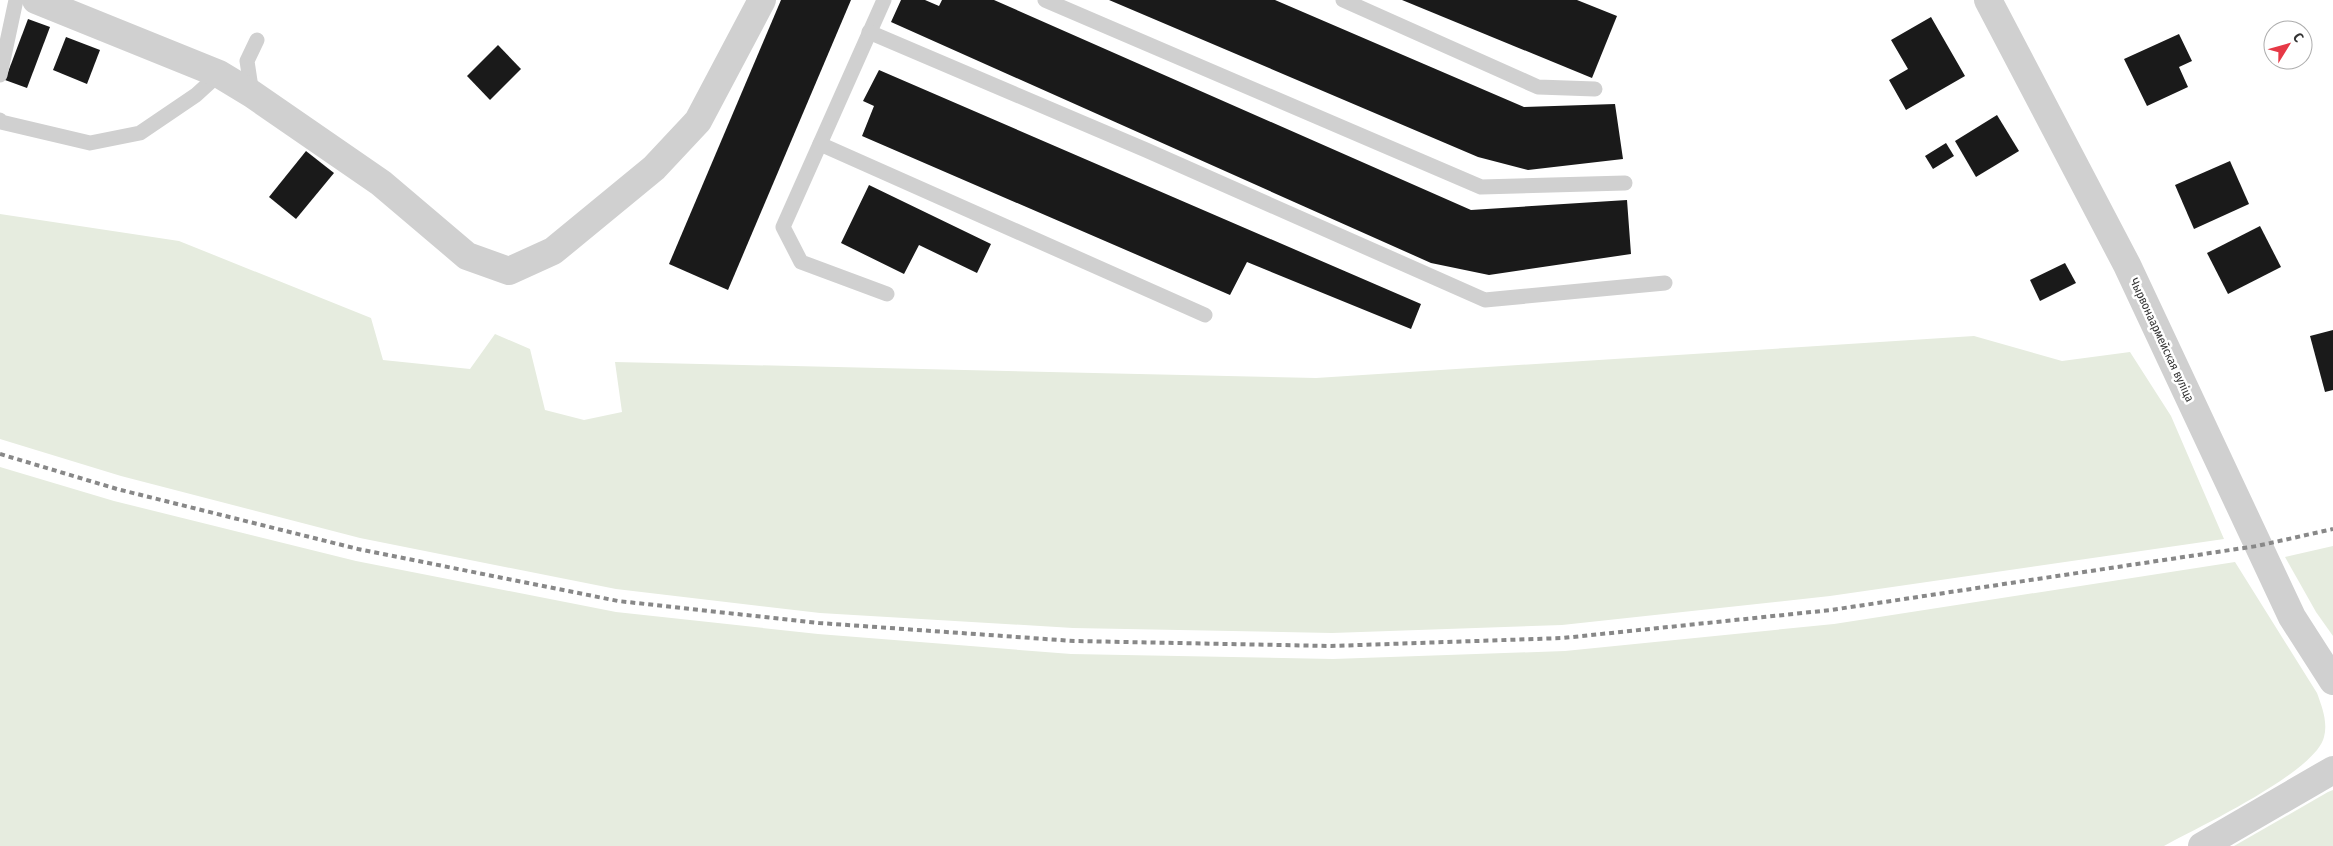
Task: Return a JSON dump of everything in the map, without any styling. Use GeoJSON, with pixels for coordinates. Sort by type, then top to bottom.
{"type":"FeatureCollection","features":[{"type":"Feature","properties":{"kind":"street"},"geometry":{"type":"LineString","coordinates":[[36,0],[219,74],[252,94],[381,183],[467,256],[509,271],[553,251],[654,168],[698,121],[762,0]]}},
{"type":"Feature","properties":{"kind":"street","name":"Чырвонаармейская вуліца"},"geometry":{"type":"LineString","coordinates":[[1988,0],[2127,264],[2292,617],[2333,681]]}},
{"type":"Feature","properties":{"kind":"street"},"geometry":{"type":"LineString","coordinates":[[2202,846],[2333,770]]}},
{"type":"Feature","properties":{"kind":"lane"},"geometry":{"type":"LineString","coordinates":[[0,74],[16,0]]}},
{"type":"Feature","properties":{"kind":"lane"},"geometry":{"type":"LineString","coordinates":[[884,0],[783,227],[801,262],[887,294]]}},
{"type":"Feature","properties":{"kind":"lane"},"geometry":{"type":"LineString","coordinates":[[1044,0],[1481,187],[1625,182]]}},
{"type":"Feature","properties":{"kind":"lane"},"geometry":{"type":"LineString","coordinates":[[1343,0],[1538,87],[1595,89]]}},
{"type":"Feature","properties":{"kind":"lane"},"geometry":{"type":"LineString","coordinates":[[869,32],[1146,150],[1485,300],[1665,283]]}},
{"type":"Feature","properties":{"kind":"lane"},"geometry":{"type":"LineString","coordinates":[[252,94],[247,61],[257,40]]}},
{"type":"Feature","properties":{"kind":"lane"},"geometry":{"type":"LineString","coordinates":[[0,120],[1,122],[90,143],[140,133],[196,95],[219,74]]}},
{"type":"Feature","properties":{"kind":"lane"},"geometry":{"type":"LineString","coordinates":[[820,144],[1205,315]]}},
{"type":"Feature","properties":{"kind":"shaded area"},"geometry":{"type":"Polygon","coordinates":[[[0,214],[179,241],[371,318],[383,360],[470,369],[495,334],[530,349],[545,410],[584,420],[622,412],[615,362],[1316,378],[1974,336],[2062,361],[2130,352],[2171,416],[2224,539],[1830,596],[1562,625],[1332,633],[1073,628],[820,613],[616,589],[360,538],[121,476],[0,439],[0,214]]]}},
{"type":"Feature","properties":{"kind":"shaded area"},"geometry":{"type":"Polygon","coordinates":[[[0,467],[114,501],[356,561],[616,612],[818,634],[1071,654],[1333,659],[1565,651],[1834,624],[2235,562],[2317,693],[2324,715],[2325,731],[2324,737],[2316,751],[2279,782],[2227,813],[2164,846],[0,846],[0,467]]]}},
{"type":"Feature","properties":{"kind":"shaded area"},"geometry":{"type":"Polygon","coordinates":[[[2333,546],[2333,636],[2316,612],[2285,557],[2333,546]]]}},
{"type":"Feature","properties":{"kind":"shaded area"},"geometry":{"type":"Polygon","coordinates":[[[2333,790],[2333,846],[2234,846],[2328,792],[2333,790]]]}},
{"type":"Feature","properties":{"kind":"building"},"geometry":{"type":"Polygon","coordinates":[[[781,0],[851,0],[728,290],[669,264],[781,0]]]}},
{"type":"Feature","properties":{"kind":"building"},"geometry":{"type":"Polygon","coordinates":[[[901,0],[925,0],[939,6],[942,0],[994,0],[1471,210],[1627,200],[1631,254],[1489,275],[1431,263],[891,22],[901,0]]]}},
{"type":"Feature","properties":{"kind":"building"},"geometry":{"type":"Polygon","coordinates":[[[1109,0],[1275,0],[1524,107],[1615,104],[1623,159],[1528,170],[1478,157],[1109,0]]]}},
{"type":"Feature","properties":{"kind":"building"},"geometry":{"type":"Polygon","coordinates":[[[1402,0],[1577,0],[1617,16],[1592,78],[1402,0]]]}},
{"type":"Feature","properties":{"kind":"building"},"geometry":{"type":"Polygon","coordinates":[[[1931,17],[1965,76],[1906,110],[1889,80],[1908,69],[1891,40],[1931,17]]]}},
{"type":"Feature","properties":{"kind":"building"},"geometry":{"type":"Polygon","coordinates":[[[28,19],[50,27],[27,88],[5,80],[28,19]]]}},
{"type":"Feature","properties":{"kind":"building"},"geometry":{"type":"Polygon","coordinates":[[[2179,34],[2192,61],[2179,67],[2188,87],[2147,106],[2124,59],[2179,34]]]}},
{"type":"Feature","properties":{"kind":"building"},"geometry":{"type":"Polygon","coordinates":[[[66,37],[100,50],[87,84],[53,70],[66,37]]]}},
{"type":"Feature","properties":{"kind":"building"},"geometry":{"type":"Polygon","coordinates":[[[498,45],[521,69],[490,100],[467,76],[498,45]]]}},
{"type":"Feature","properties":{"kind":"building"},"geometry":{"type":"Polygon","coordinates":[[[879,70],[1421,304],[1411,329],[1247,262],[1230,295],[862,136],[874,106],[863,101],[879,70]]]}},
{"type":"Feature","properties":{"kind":"building"},"geometry":{"type":"Polygon","coordinates":[[[1997,115],[2019,151],[1976,177],[1955,141],[1997,115]]]}},
{"type":"Feature","properties":{"kind":"building"},"geometry":{"type":"Polygon","coordinates":[[[1946,143],[1954,156],[1933,169],[1925,156],[1946,143]]]}},
{"type":"Feature","properties":{"kind":"building"},"geometry":{"type":"Polygon","coordinates":[[[306,151],[334,173],[296,219],[269,197],[306,151]]]}},
{"type":"Feature","properties":{"kind":"building"},"geometry":{"type":"Polygon","coordinates":[[[2230,161],[2249,204],[2194,229],[2175,185],[2230,161]]]}},
{"type":"Feature","properties":{"kind":"building"},"geometry":{"type":"Polygon","coordinates":[[[869,185],[991,244],[977,273],[919,245],[904,274],[841,243],[869,185]]]}},
{"type":"Feature","properties":{"kind":"building"},"geometry":{"type":"Polygon","coordinates":[[[2260,226],[2281,267],[2228,294],[2207,253],[2260,226]]]}},
{"type":"Feature","properties":{"kind":"building"},"geometry":{"type":"Polygon","coordinates":[[[2065,263],[2076,283],[2040,301],[2030,280],[2065,263]]]}},
{"type":"Feature","properties":{"kind":"building"},"geometry":{"type":"Polygon","coordinates":[[[2333,330],[2333,390],[2325,392],[2310,336],[2333,330]]]}},
{"type":"Feature","properties":{"kind":"railway"},"geometry":{"type":"LineString","coordinates":[[0,454],[117,489],[358,549],[618,601],[819,623],[1074,641],[1331,646],[1563,638],[1831,610],[2257,546],[2333,529]]}}]}
